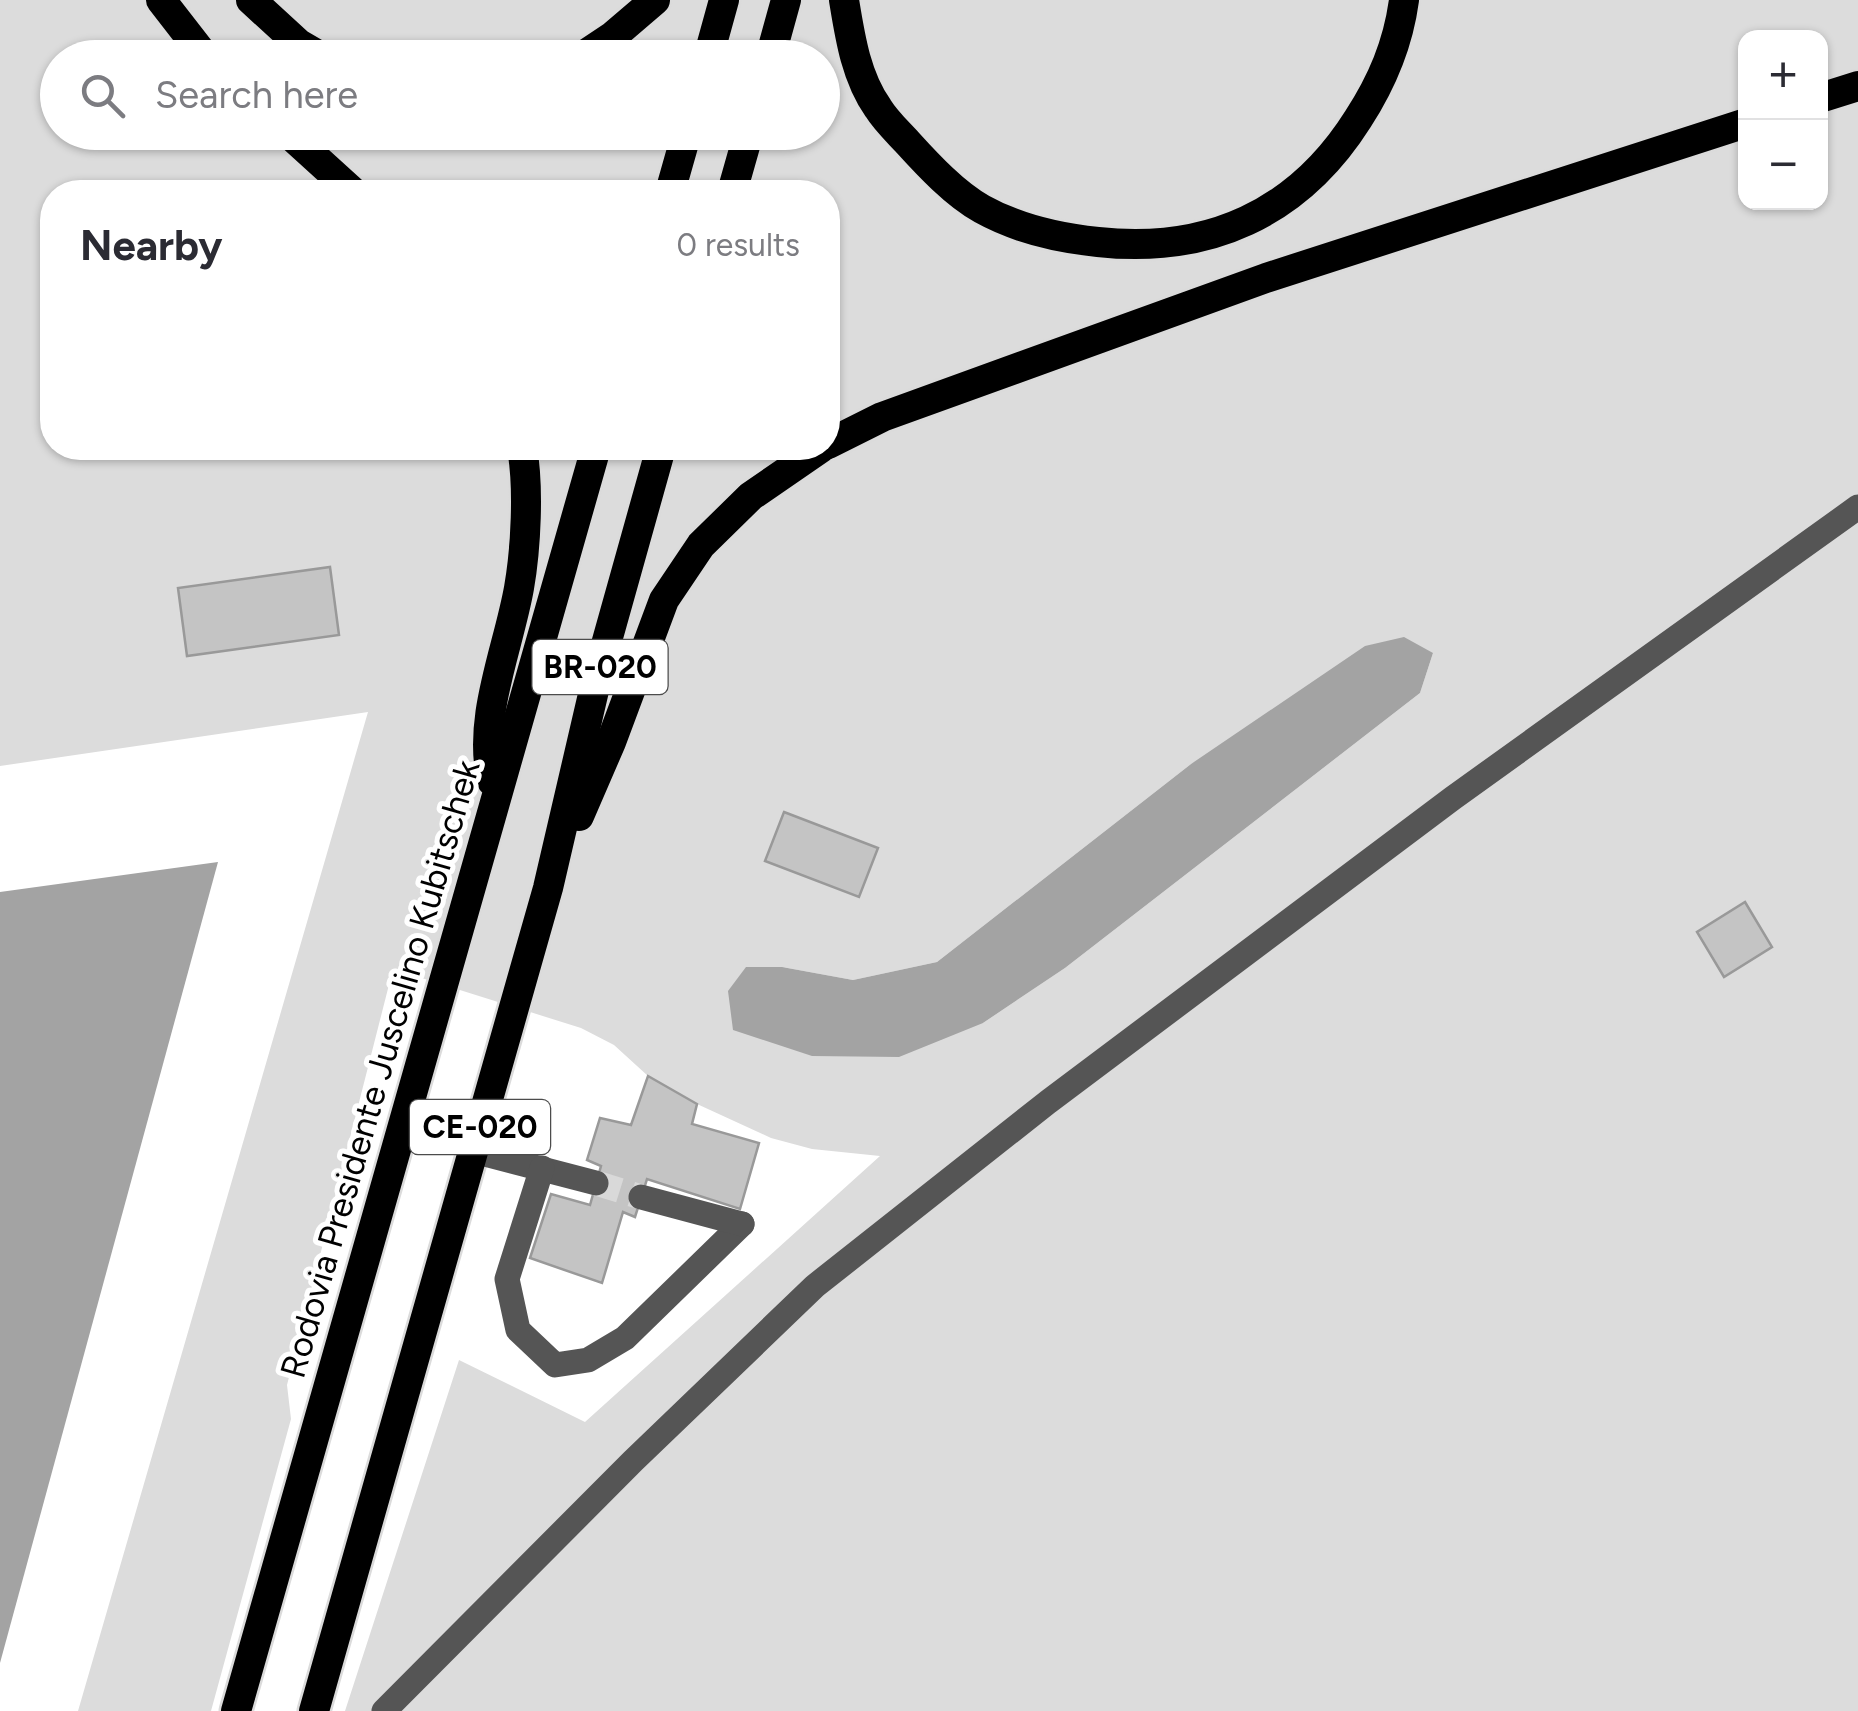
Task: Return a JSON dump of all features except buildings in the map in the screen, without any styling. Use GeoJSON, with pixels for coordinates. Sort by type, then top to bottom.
{"type":"FeatureCollection","features":[{"type":"Feature","properties":{"kind":"highway"},"geometry":{"type":"LineString","coordinates":[[162,0],[192,40]]}},
{"type":"Feature","properties":{"kind":"highway"},"geometry":{"type":"LineString","coordinates":[[250,0],[294,40]]}},
{"type":"Feature","properties":{"kind":"highway"},"geometry":{"type":"LineString","coordinates":[[606,40],[655,0]]}},
{"type":"Feature","properties":{"kind":"highway"},"geometry":{"type":"LineString","coordinates":[[713,40],[724,0]]}},
{"type":"Feature","properties":{"kind":"highway"},"geometry":{"type":"LineString","coordinates":[[775,40],[786,0]]}},
{"type":"Feature","properties":{"kind":"highway"},"geometry":{"type":"LineString","coordinates":[[844,0],[853,53],[877,108],[922,158],[980,208],[1032,230],[1141,247],[1192,240],[1232,229],[1283,200],[1337,152],[1377,88],[1400,34],[1404,0]]}},
{"type":"Feature","properties":{"kind":"highway"},"geometry":{"type":"LineString","coordinates":[[1828,95],[1858,86]]}},
{"type":"Feature","properties":{"kind":"highway"},"geometry":{"type":"LineString","coordinates":[[840,439],[899,411],[1248,284],[1738,126]]}},
{"type":"Feature","properties":{"kind":"highway"},"geometry":{"type":"LineString","coordinates":[[306,150],[340,180]]}},
{"type":"Feature","properties":{"kind":"highway"},"geometry":{"type":"LineString","coordinates":[[673,180],[682,150]]}},
{"type":"Feature","properties":{"kind":"highway"},"geometry":{"type":"LineString","coordinates":[[735,180],[743,150]]}},
{"type":"Feature","properties":{"kind":"highway"},"geometry":{"type":"LineString","coordinates":[[496,798],[488,763],[494,697],[519,586],[524,518],[522,460]]}},
{"type":"Feature","properties":{"kind":"highway","name":"Rodovia Presidente Juscelino Kubitschek"},"geometry":{"type":"LineString","coordinates":[[236,1711],[593,460]]}},
{"type":"Feature","properties":{"kind":"highway","name":"BR-020"},"geometry":{"type":"LineString","coordinates":[[548,888],[598,673],[658,460]]}},
{"type":"Feature","properties":{"kind":"highway"},"geometry":{"type":"LineString","coordinates":[[548,888],[611,742],[664,600],[701,544],[751,496],[804,460]]}},
{"type":"Feature","properties":{"kind":"highway","name":"CE-020"},"geometry":{"type":"LineString","coordinates":[[314,1711],[548,888]]}},
{"type":"Feature","properties":{"kind":"lane"},"geometry":{"type":"LineString","coordinates":[[384,1711],[815,1286],[1048,1102],[1453,798],[1858,507]]}},
{"type":"Feature","properties":{"kind":"lane"},"geometry":{"type":"LineString","coordinates":[[473,1152],[596,1183]]}},
{"type":"Feature","properties":{"kind":"lane"},"geometry":{"type":"LineString","coordinates":[[542,1168],[507,1279],[518,1330],[555,1365],[588,1360],[625,1338],[742,1224],[641,1196]]}},
{"type":"Feature","properties":{"kind":"shaded area"},"geometry":{"type":"Polygon","coordinates":[[[0,0],[1858,0],[1858,1711],[345,1711],[459,1360],[585,1422],[880,1156],[812,1149],[771,1138],[648,1076],[614,1045],[581,1028],[393,969],[287,1385],[291,1419],[211,1711],[78,1711],[368,712],[0,766],[0,0]],[[1433,653],[1191,764],[937,962],[853,980],[782,967],[983,1023],[1065,968],[1420,693],[1433,653]],[[784,812],[765,861],[859,896],[877,848],[784,812]],[[1745,903],[1697,932],[1724,976],[1772,947],[1745,903]]]}},
{"type":"Feature","properties":{"kind":"shaded area"},"geometry":{"type":"Polygon","coordinates":[[[1404,637],[1433,653],[1420,693],[1065,968],[983,1023],[899,1057],[812,1056],[733,1030],[728,991],[746,967],[782,967],[853,980],[937,962],[1191,764],[1365,646],[1404,637]]]}},
{"type":"Feature","properties":{"kind":"shaded area"},"geometry":{"type":"Polygon","coordinates":[[[218,862],[0,1663],[0,892],[218,862]]]}},
{"type":"Feature","properties":{"kind":"tunnel"},"geometry":{"type":"LineString","coordinates":[[596,1183],[641,1197]]}}]}
